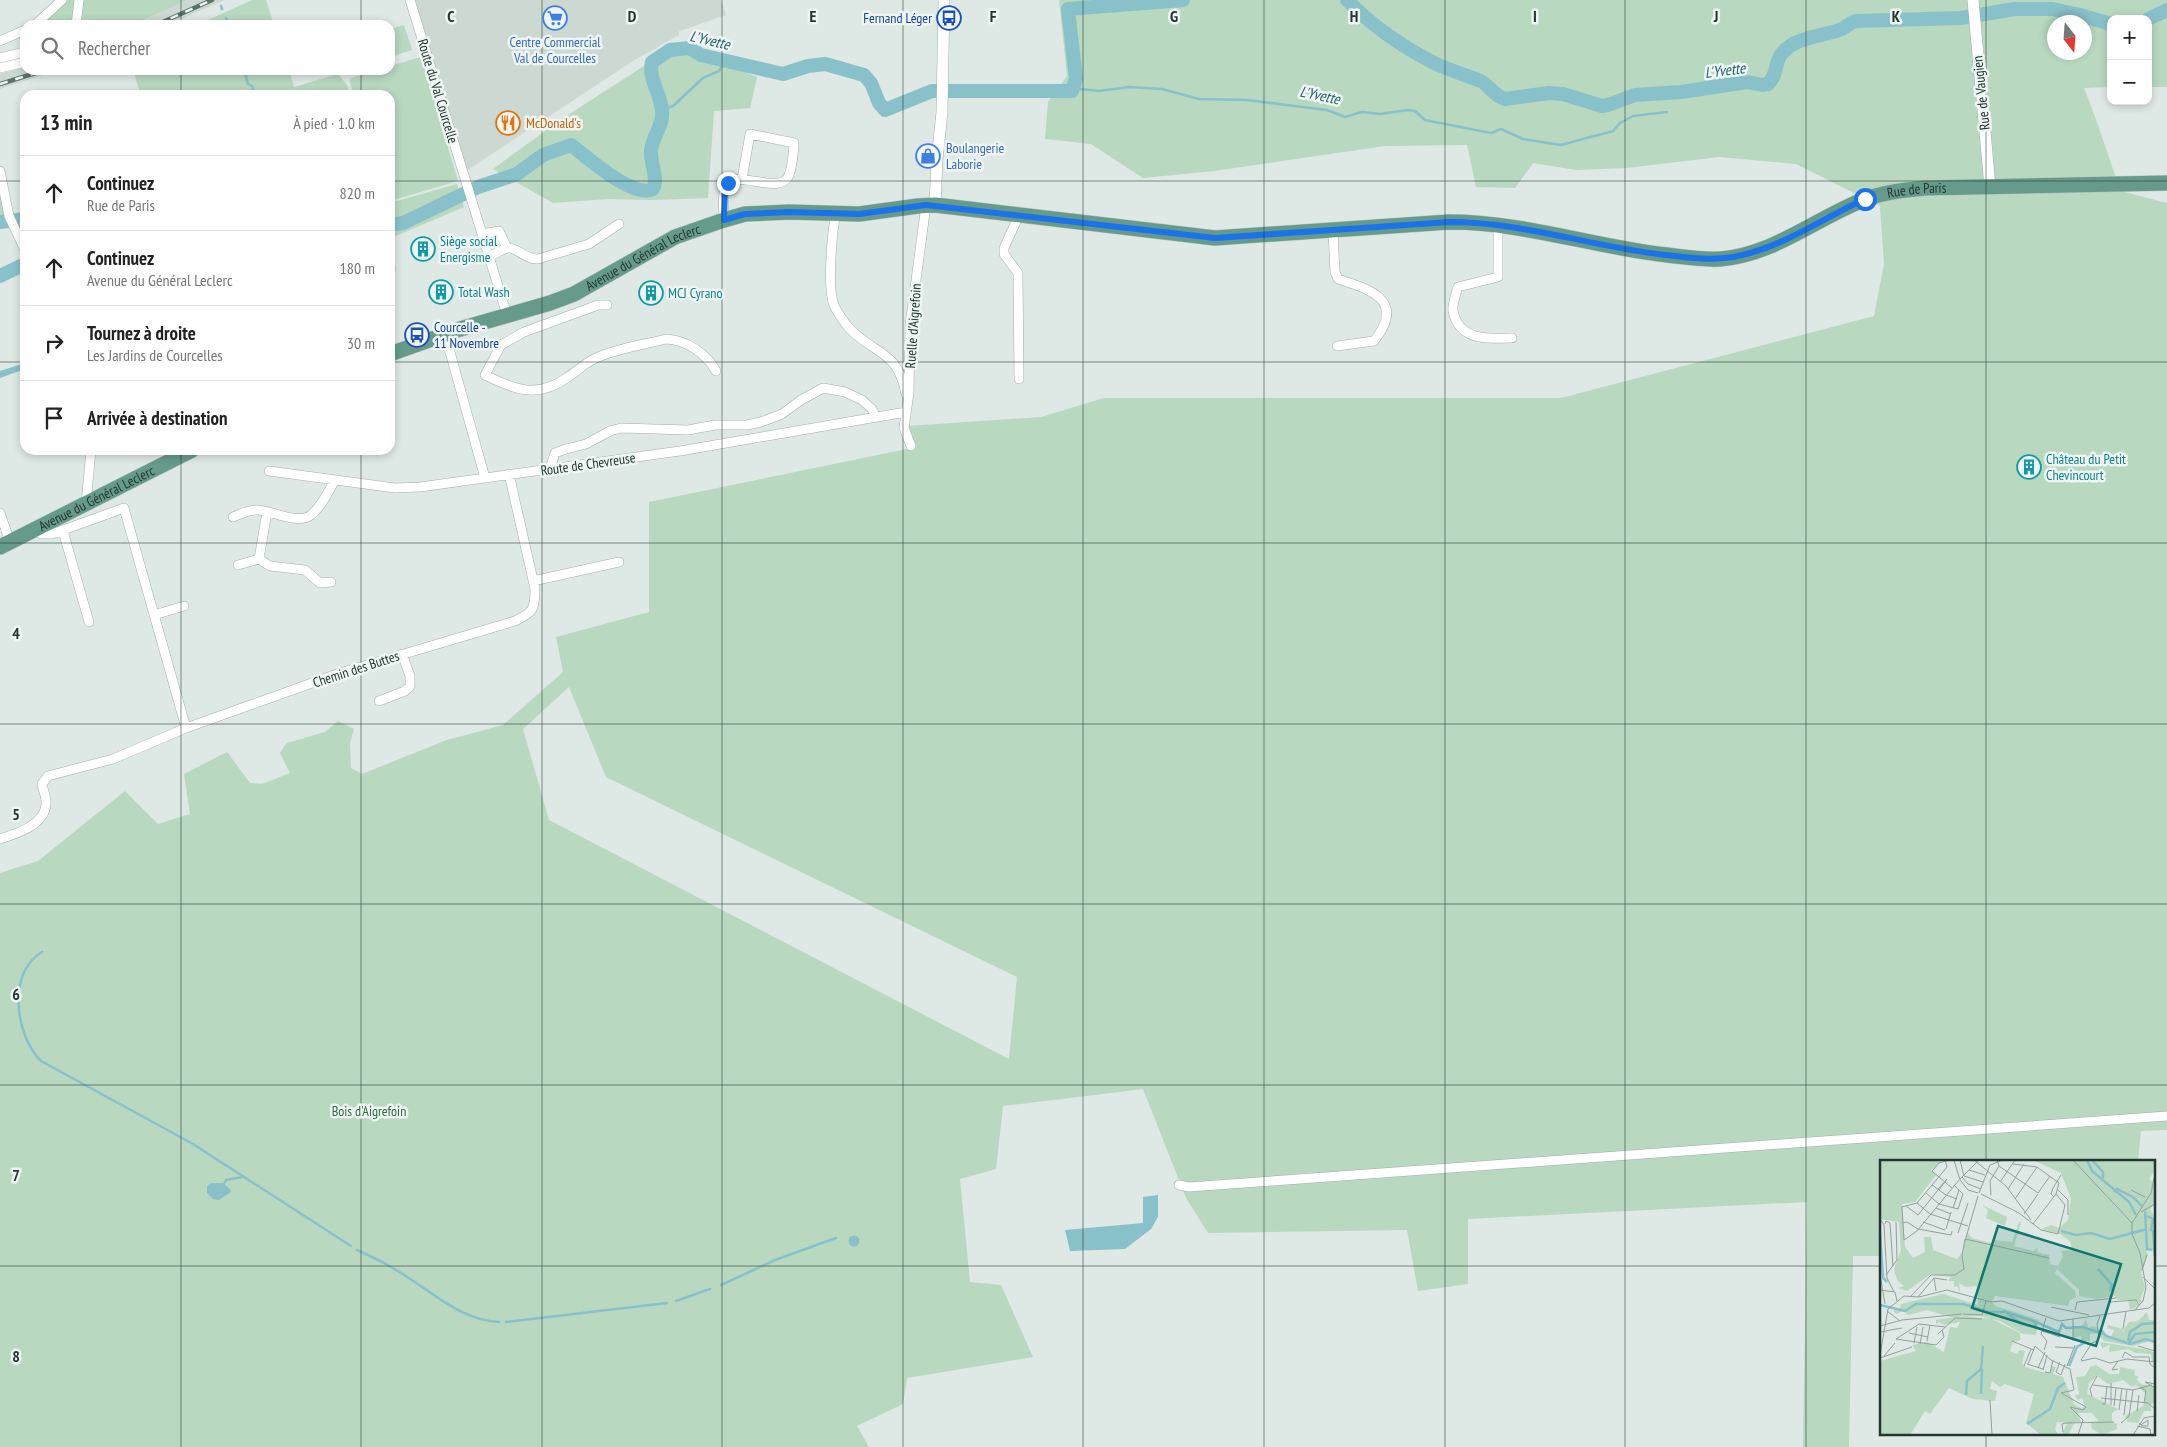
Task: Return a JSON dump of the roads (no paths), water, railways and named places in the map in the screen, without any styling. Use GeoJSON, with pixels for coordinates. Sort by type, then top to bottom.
{"type":"FeatureCollection","features":[{"type":"Feature","properties":{"kind":"main road","name":"Rue de Paris"},"geometry":{"type":"LineString","coordinates":[[931,205],[1215,238],[1450,222],[1498,224],[1644,253],[1720,259],[1766,248],[1865,199],[1897,191],[2167,183]]}},
{"type":"Feature","properties":{"kind":"main road","name":"Avenue du Général Leclerc"},"geometry":{"type":"LineString","coordinates":[[395,352],[445,334],[550,304],[574,294],[675,237],[724,220],[754,214],[789,212],[859,214],[931,205]]}},
{"type":"Feature","properties":{"kind":"main road","name":"Avenue du Général Leclerc"},"geometry":{"type":"LineString","coordinates":[[5,544],[182,455]]}},
{"type":"Feature","properties":{"kind":"street"},"geometry":{"type":"LineString","coordinates":[[40,20],[62,0]]}},
{"type":"Feature","properties":{"kind":"street"},"geometry":{"type":"LineString","coordinates":[[77,20],[79,0]]}},
{"type":"Feature","properties":{"kind":"street","name":"Route du Val Courcelle"},"geometry":{"type":"LineString","coordinates":[[410,0],[482,234]]}},
{"type":"Feature","properties":{"kind":"street"},"geometry":{"type":"LineString","coordinates":[[931,205],[942,112],[944,0]]}},
{"type":"Feature","properties":{"kind":"street","name":"Rue de Vaugien"},"geometry":{"type":"LineString","coordinates":[[1973,3],[1990,187]]}},
{"type":"Feature","properties":{"kind":"street"},"geometry":{"type":"LineString","coordinates":[[0,41],[20,32]]}},
{"type":"Feature","properties":{"kind":"street"},"geometry":{"type":"LineString","coordinates":[[0,58],[20,53]]}},
{"type":"Feature","properties":{"kind":"street"},"geometry":{"type":"LineString","coordinates":[[0,68],[20,63]]}},
{"type":"Feature","properties":{"kind":"street"},"geometry":{"type":"LineString","coordinates":[[724,220],[725,188],[728,183],[742,179],[770,184],[785,180],[789,176],[794,143],[750,134],[742,179]]}},
{"type":"Feature","properties":{"kind":"street"},"geometry":{"type":"LineString","coordinates":[[0,171],[9,216],[20,240]]}},
{"type":"Feature","properties":{"kind":"street","name":"Ruelle d'Aigrefoin"},"geometry":{"type":"LineString","coordinates":[[911,446],[904,428],[910,325],[931,205]]}},
{"type":"Feature","properties":{"kind":"street"},"geometry":{"type":"LineString","coordinates":[[836,213],[831,266],[833,304],[851,330],[888,356],[898,368],[904,387],[904,410]]}},
{"type":"Feature","properties":{"kind":"street"},"geometry":{"type":"LineString","coordinates":[[1019,215],[1004,248],[1004,254],[1018,273],[1019,379]]}},
{"type":"Feature","properties":{"kind":"street"},"geometry":{"type":"LineString","coordinates":[[489,257],[507,248],[513,248],[530,259],[538,259],[589,244],[619,224]]}},
{"type":"Feature","properties":{"kind":"street"},"geometry":{"type":"LineString","coordinates":[[1498,224],[1498,277],[1458,287],[1453,310],[1459,327],[1470,336],[1487,339],[1512,338]]}},
{"type":"Feature","properties":{"kind":"street"},"geometry":{"type":"LineString","coordinates":[[507,248],[500,231],[482,234],[507,315]]}},
{"type":"Feature","properties":{"kind":"street"},"geometry":{"type":"LineString","coordinates":[[1333,231],[1335,272],[1338,279],[1366,288],[1377,294],[1384,305],[1387,317],[1384,329],[1374,341],[1337,346]]}},
{"type":"Feature","properties":{"kind":"street"},"geometry":{"type":"LineString","coordinates":[[607,305],[598,305],[524,332],[501,345],[485,375],[520,390],[544,390],[554,387],[588,361],[604,354],[666,338],[676,339],[691,346],[711,363],[716,371]]}},
{"type":"Feature","properties":{"kind":"street"},"geometry":{"type":"LineString","coordinates":[[445,334],[485,478]]}},
{"type":"Feature","properties":{"kind":"street"},"geometry":{"type":"LineString","coordinates":[[550,469],[555,453],[566,448],[586,444],[610,431],[633,427],[669,431],[691,430],[715,425],[747,425],[782,414],[801,400],[823,388],[845,392],[862,400],[872,408],[875,416]]}},
{"type":"Feature","properties":{"kind":"street","name":"Route de Chevreuse"},"geometry":{"type":"LineString","coordinates":[[268,471],[395,488],[420,487],[680,451],[904,410]]}},
{"type":"Feature","properties":{"kind":"street"},"geometry":{"type":"LineString","coordinates":[[86,504],[91,455]]}},
{"type":"Feature","properties":{"kind":"street","name":"Chemin des Buttes"},"geometry":{"type":"LineString","coordinates":[[0,839],[26,828],[43,815],[46,800],[42,784],[48,776],[113,759],[186,728],[340,673],[515,622],[528,614],[535,606],[533,582],[509,474]]}},
{"type":"Feature","properties":{"kind":"street"},"geometry":{"type":"LineString","coordinates":[[232,517],[248,511],[258,510],[301,519],[310,515],[323,500],[335,480]]}},
{"type":"Feature","properties":{"kind":"street"},"geometry":{"type":"LineString","coordinates":[[36,529],[41,534],[52,534],[124,508],[186,728]]}},
{"type":"Feature","properties":{"kind":"street"},"geometry":{"type":"LineString","coordinates":[[259,559],[267,512]]}},
{"type":"Feature","properties":{"kind":"street"},"geometry":{"type":"LineString","coordinates":[[0,513],[5,544]]}},
{"type":"Feature","properties":{"kind":"street"},"geometry":{"type":"LineString","coordinates":[[63,530],[89,622]]}},
{"type":"Feature","properties":{"kind":"street"},"geometry":{"type":"LineString","coordinates":[[238,565],[259,559],[270,566],[305,570],[320,583],[331,582]]}},
{"type":"Feature","properties":{"kind":"street"},"geometry":{"type":"LineString","coordinates":[[533,582],[619,562]]}},
{"type":"Feature","properties":{"kind":"street"},"geometry":{"type":"LineString","coordinates":[[154,615],[184,606]]}},
{"type":"Feature","properties":{"kind":"street"},"geometry":{"type":"LineString","coordinates":[[379,701],[405,691],[410,686],[410,676],[402,654]]}},
{"type":"Feature","properties":{"kind":"street"},"geometry":{"type":"LineString","coordinates":[[1179,1185],[1189,1187],[2167,1116]]}},
{"type":"Feature","properties":{"kind":"water"},"geometry":{"type":"Polygon","coordinates":[[[20,365],[20,371],[0,378],[0,371],[20,365]]]}},
{"type":"Feature","properties":{"kind":"water"},"geometry":{"type":"Polygon","coordinates":[[[211,1183],[222,1183],[231,1192],[219,1200],[213,1199],[207,1193],[207,1186],[211,1183]]]}},
{"type":"Feature","properties":{"kind":"water"},"geometry":{"type":"Polygon","coordinates":[[[1158,1195],[1158,1217],[1151,1229],[1125,1249],[1070,1251],[1065,1230],[1143,1223],[1143,1197],[1158,1195]]]}},
{"type":"Feature","properties":{"kind":"water"},"geometry":{"type":"Polygon","coordinates":[[[854,1235],[860,1241],[854,1247],[848,1241],[854,1235]]]}},
{"type":"Feature","properties":{"kind":"waterway","name":"L'Yvette"},"geometry":{"type":"LineString","coordinates":[[395,224],[403,223],[478,187],[517,174],[543,155],[571,145],[623,183],[644,191],[653,189],[655,176],[651,151],[662,116],[661,104],[651,69],[652,62],[670,50],[689,48],[701,55],[783,74],[808,66],[825,64],[864,75],[871,83],[879,103],[885,110],[932,91],[1072,91],[1076,79],[1068,9],[1183,0]]}},
{"type":"Feature","properties":{"kind":"waterway","name":"L'Yvette"},"geometry":{"type":"LineString","coordinates":[[1347,0],[1367,19],[1399,43],[1434,63],[1481,81],[1501,98],[1549,93],[1563,94],[1602,106],[1635,95],[1681,92],[1747,82],[1762,85],[1768,84],[1775,73],[1780,56],[1785,50],[1799,41],[1841,29],[1856,21],[1961,18],[2015,9],[2053,9],[2107,23]]}},
{"type":"Feature","properties":{"kind":"waterway","name":"L'Yvette"},"geometry":{"type":"LineString","coordinates":[[2152,17],[2167,10]]}},
{"type":"Feature","properties":{"kind":"waterway"},"geometry":{"type":"LineString","coordinates":[[662,110],[673,106],[703,78],[719,71],[725,61]]}},
{"type":"Feature","properties":{"kind":"waterway"},"geometry":{"type":"LineString","coordinates":[[245,75],[248,84],[252,86],[253,90]]}},
{"type":"Feature","properties":{"kind":"waterway","name":"L'Yvette"},"geometry":{"type":"LineString","coordinates":[[1072,91],[1081,89],[1099,91],[1129,87],[1162,89],[1199,99],[1247,100],[1327,110],[1345,117],[1362,112],[1380,114],[1408,110],[1415,111],[1425,120],[1491,133],[1501,129],[1523,139],[1561,145],[1613,131],[1620,123],[1633,116],[1667,112]]}},
{"type":"Feature","properties":{"kind":"waterway","name":"L'Yvette"},"geometry":{"type":"LineString","coordinates":[[0,222],[20,220]]}},
{"type":"Feature","properties":{"kind":"waterway"},"geometry":{"type":"LineString","coordinates":[[0,276],[20,266]]}},
{"type":"Feature","properties":{"kind":"waterway"},"geometry":{"type":"LineString","coordinates":[[42,952],[31,962],[23,975],[19,989],[21,1022],[32,1050],[41,1061],[193,1144],[351,1246]]}},
{"type":"Feature","properties":{"kind":"waterway"},"geometry":{"type":"LineString","coordinates":[[224,1184],[226,1180],[242,1177]]}},
{"type":"Feature","properties":{"kind":"waterway"},"geometry":{"type":"LineString","coordinates":[[721,1285],[775,1260],[836,1238]]}},
{"type":"Feature","properties":{"kind":"waterway"},"geometry":{"type":"LineString","coordinates":[[357,1250],[393,1268],[460,1311],[485,1320],[499,1322]]}},
{"type":"Feature","properties":{"kind":"waterway"},"geometry":{"type":"LineString","coordinates":[[676,1301],[710,1289]]}},
{"type":"Feature","properties":{"kind":"waterway"},"geometry":{"type":"LineString","coordinates":[[506,1322],[667,1303]]}},
{"type":"Feature","properties":{"kind":"railway"},"geometry":{"type":"LineString","coordinates":[[167,20],[212,0]]}},
{"type":"Feature","properties":{"kind":"railway"},"geometry":{"type":"LineString","coordinates":[[0,84],[29,75]]}},
{"type":"Feature","properties":{"kind":"place","name":"Centre Commercial Val de Courcelles"},"geometry":{"type":"Point","coordinates":[555,18]}},
{"type":"Feature","properties":{"kind":"place","name":"Fernand Léger"},"geometry":{"type":"Point","coordinates":[949,18]}},
{"type":"Feature","properties":{"kind":"place","name":"McDonald's"},"geometry":{"type":"Point","coordinates":[508,123]}},
{"type":"Feature","properties":{"kind":"place","name":"Boulangerie Laborie"},"geometry":{"type":"Point","coordinates":[928,156]}},
{"type":"Feature","properties":{"kind":"place","name":"Siège social Energisme"},"geometry":{"type":"Point","coordinates":[423,249]}},
{"type":"Feature","properties":{"kind":"place","name":"Total Wash"},"geometry":{"type":"Point","coordinates":[441,292]}},
{"type":"Feature","properties":{"kind":"place","name":"MCJ Cyrano"},"geometry":{"type":"Point","coordinates":[651,293]}},
{"type":"Feature","properties":{"kind":"place","name":"Courcelle - 11 Novembre"},"geometry":{"type":"Point","coordinates":[417,335]}},
{"type":"Feature","properties":{"kind":"place","name":"Château du Petit Chevincourt"},"geometry":{"type":"Point","coordinates":[2029,467]}},
{"type":"Feature","properties":{"kind":"park label","name":"Bois d'Aigrefoin"},"geometry":{"type":"Point","coordinates":[369,1111]}}]}
